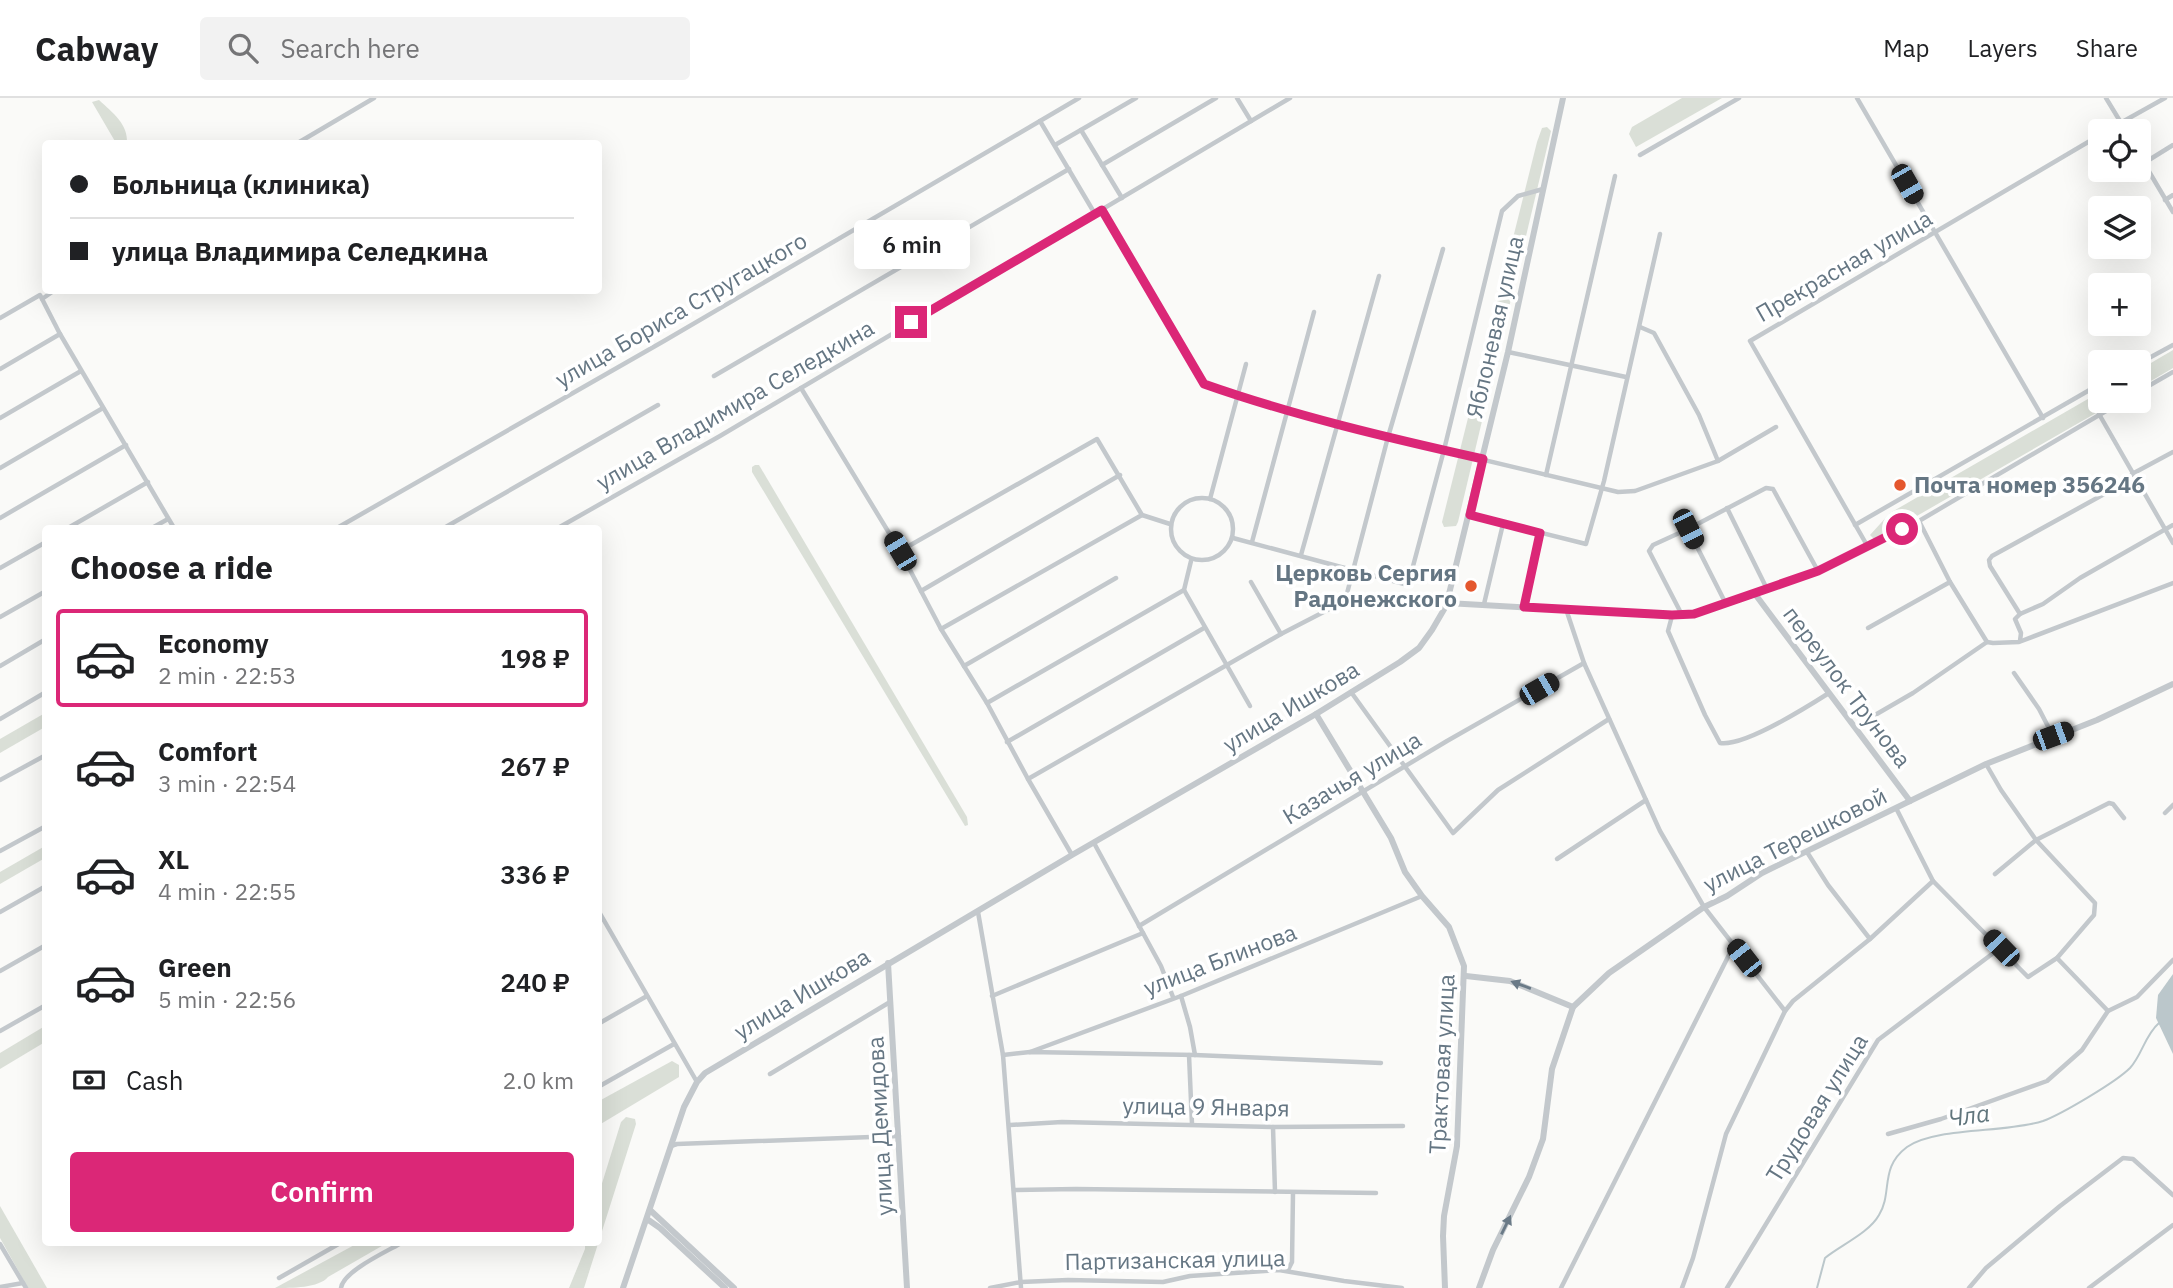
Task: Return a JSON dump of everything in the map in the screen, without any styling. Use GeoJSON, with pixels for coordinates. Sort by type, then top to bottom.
{"type":"FeatureCollection","features":[{"type":"Feature","properties":{"kind":"street"},"geometry":{"type":"LineString","coordinates":[[303,140],[374,98]]}},
{"type":"Feature","properties":{"kind":"street","name":"улица Бориса Стругацкого"},"geometry":{"type":"LineString","coordinates":[[342,525],[1079,98]]}},
{"type":"Feature","properties":{"kind":"street"},"geometry":{"type":"LineString","coordinates":[[1055,145],[1136,98]]}},
{"type":"Feature","properties":{"kind":"street"},"geometry":{"type":"LineString","coordinates":[[1102,164],[1216,98]]}},
{"type":"Feature","properties":{"kind":"street"},"geometry":{"type":"LineString","coordinates":[[1237,98],[1251,121]]}},
{"type":"Feature","properties":{"kind":"street","name":"улица Владимира Селедкина"},"geometry":{"type":"LineString","coordinates":[[563,525],[1290,98]]}},
{"type":"Feature","properties":{"kind":"street","name":"Яблоневая улица"},"geometry":{"type":"LineString","coordinates":[[1447,603],[1508,352],[1563,98]]}},
{"type":"Feature","properties":{"kind":"street"},"geometry":{"type":"LineString","coordinates":[[1640,155],[1739,98]]}},
{"type":"Feature","properties":{"kind":"street"},"geometry":{"type":"LineString","coordinates":[[1857,98],[2043,418]]}},
{"type":"Feature","properties":{"kind":"street"},"geometry":{"type":"LineString","coordinates":[[2106,98],[2118,119]]}},
{"type":"Feature","properties":{"kind":"street"},"geometry":{"type":"LineString","coordinates":[[2129,119],[2165,98]]}},
{"type":"Feature","properties":{"kind":"street"},"geometry":{"type":"LineString","coordinates":[[1040,121],[1095,214]]}},
{"type":"Feature","properties":{"kind":"street"},"geometry":{"type":"LineString","coordinates":[[1081,130],[1122,198]]}},
{"type":"Feature","properties":{"kind":"street","name":"Прекрасная улица"},"geometry":{"type":"LineString","coordinates":[[1856,525],[1750,341],[2088,142]]}},
{"type":"Feature","properties":{"kind":"street"},"geometry":{"type":"LineString","coordinates":[[2151,159],[2173,145]]}},
{"type":"Feature","properties":{"kind":"street"},"geometry":{"type":"LineString","coordinates":[[714,376],[1069,169]]}},
{"type":"Feature","properties":{"kind":"street"},"geometry":{"type":"LineString","coordinates":[[2151,175],[2173,212]]}},
{"type":"Feature","properties":{"kind":"street"},"geometry":{"type":"LineString","coordinates":[[1546,475],[1615,176]]}},
{"type":"Feature","properties":{"kind":"street"},"geometry":{"type":"LineString","coordinates":[[1233,538],[1408,585],[1502,211],[1518,196],[1543,189]]}},
{"type":"Feature","properties":{"kind":"street"},"geometry":{"type":"LineString","coordinates":[[2165,200],[2173,195]]}},
{"type":"Feature","properties":{"kind":"street"},"geometry":{"type":"LineString","coordinates":[[1102,210],[1204,384],[1238,397],[1388,437],[1618,492],[1635,491],[1718,461],[1776,427]]}},
{"type":"Feature","properties":{"kind":"street"},"geometry":{"type":"LineString","coordinates":[[1470,515],[1586,544],[1640,327],[1660,234]]}},
{"type":"Feature","properties":{"kind":"street"},"geometry":{"type":"LineString","coordinates":[[1028,779],[1281,634],[1345,601],[1388,437],[1443,249]]}},
{"type":"Feature","properties":{"kind":"street"},"geometry":{"type":"LineString","coordinates":[[1301,555],[1379,276]]}},
{"type":"Feature","properties":{"kind":"street"},"geometry":{"type":"LineString","coordinates":[[42,299],[49,294]]}},
{"type":"Feature","properties":{"kind":"street"},"geometry":{"type":"LineString","coordinates":[[0,318],[40,295],[81,371],[172,525]]}},
{"type":"Feature","properties":{"kind":"street"},"geometry":{"type":"LineString","coordinates":[[1252,542],[1314,312]]}},
{"type":"Feature","properties":{"kind":"street"},"geometry":{"type":"LineString","coordinates":[[1640,327],[1654,333],[1699,415],[1718,461]]}},
{"type":"Feature","properties":{"kind":"street"},"geometry":{"type":"LineString","coordinates":[[0,369],[60,334]]}},
{"type":"Feature","properties":{"kind":"street"},"geometry":{"type":"LineString","coordinates":[[2151,358],[2173,345]]}},
{"type":"Feature","properties":{"kind":"street"},"geometry":{"type":"LineString","coordinates":[[1508,352],[1626,377]]}},
{"type":"Feature","properties":{"kind":"street"},"geometry":{"type":"LineString","coordinates":[[1210,499],[1246,364]]}},
{"type":"Feature","properties":{"kind":"street"},"geometry":{"type":"LineString","coordinates":[[0,418],[81,371]]}},
{"type":"Feature","properties":{"kind":"street"},"geometry":{"type":"LineString","coordinates":[[2151,385],[2173,372]]}},
{"type":"Feature","properties":{"kind":"street"},"geometry":{"type":"LineString","coordinates":[[801,387],[900,551],[942,629],[988,702],[1007,742],[1072,855]]}},
{"type":"Feature","properties":{"kind":"street"},"geometry":{"type":"LineString","coordinates":[[1868,547],[1856,525],[2088,391]]}},
{"type":"Feature","properties":{"kind":"street"},"geometry":{"type":"LineString","coordinates":[[449,525],[658,405]]}},
{"type":"Feature","properties":{"kind":"street"},"geometry":{"type":"LineString","coordinates":[[0,468],[103,408]]}},
{"type":"Feature","properties":{"kind":"street"},"geometry":{"type":"LineString","coordinates":[[1447,603],[1672,615],[1705,611],[1818,571],[1868,547],[1919,521],[2099,414],[2173,543]]}},
{"type":"Feature","properties":{"kind":"street"},"geometry":{"type":"LineString","coordinates":[[900,551],[1097,439],[1142,515],[1170,524]]}},
{"type":"Feature","properties":{"kind":"street"},"geometry":{"type":"LineString","coordinates":[[0,518],[126,445]]}},
{"type":"Feature","properties":{"kind":"street"},"geometry":{"type":"LineString","coordinates":[[2020,614],[1990,566],[1989,561],[1993,556],[2126,482],[2132,474],[2173,452]]}},
{"type":"Feature","properties":{"kind":"street"},"geometry":{"type":"LineString","coordinates":[[921,591],[1120,475]]}},
{"type":"Feature","properties":{"kind":"street"},"geometry":{"type":"LineString","coordinates":[[73,525],[148,482]]}},
{"type":"Feature","properties":{"kind":"street"},"geometry":{"type":"LineString","coordinates":[[1682,615],[1649,551],[1653,545],[1766,488],[1773,489],[1818,571]]}},
{"type":"Feature","properties":{"kind":"street"},"geometry":{"type":"LineString","coordinates":[[1194,499],[1210,499],[1226,508],[1231,516],[1233,538],[1225,551],[1216,558],[1192,561],[1177,548],[1171,538],[1170,524],[1175,512],[1184,504],[1194,499]]}},
{"type":"Feature","properties":{"kind":"street"},"geometry":{"type":"LineString","coordinates":[[1727,508],[1767,589]]}},
{"type":"Feature","properties":{"kind":"street"},"geometry":{"type":"LineString","coordinates":[[942,629],[1142,515]]}},
{"type":"Feature","properties":{"kind":"street"},"geometry":{"type":"LineString","coordinates":[[157,525],[168,519]]}},
{"type":"Feature","properties":{"kind":"street"},"geometry":{"type":"LineString","coordinates":[[1919,521],[1987,642]]}},
{"type":"Feature","properties":{"kind":"street"},"geometry":{"type":"LineString","coordinates":[[1484,604],[1503,524]]}},
{"type":"Feature","properties":{"kind":"street"},"geometry":{"type":"LineString","coordinates":[[2020,642],[2021,633],[2015,618],[2020,614],[2043,604],[2080,578],[2173,525]]}},
{"type":"Feature","properties":{"kind":"street"},"geometry":{"type":"LineString","coordinates":[[1688,529],[1726,604]]}},
{"type":"Feature","properties":{"kind":"street"},"geometry":{"type":"LineString","coordinates":[[1524,607],[1540,533]]}},
{"type":"Feature","properties":{"kind":"street"},"geometry":{"type":"LineString","coordinates":[[0,568],[42,544]]}},
{"type":"Feature","properties":{"kind":"street"},"geometry":{"type":"LineString","coordinates":[[1192,561],[1184,590],[1250,706]]}},
{"type":"Feature","properties":{"kind":"street"},"geometry":{"type":"LineString","coordinates":[[964,666],[1116,578]]}},
{"type":"Feature","properties":{"kind":"street"},"geometry":{"type":"LineString","coordinates":[[1251,582],[1281,634]]}},
{"type":"Feature","properties":{"kind":"street"},"geometry":{"type":"LineString","coordinates":[[1868,628],[1951,582]]}},
{"type":"Feature","properties":{"kind":"street"},"geometry":{"type":"LineString","coordinates":[[1856,726],[1913,693],[1987,642],[2020,642],[2173,583]]}},
{"type":"Feature","properties":{"kind":"street"},"geometry":{"type":"LineString","coordinates":[[988,702],[1184,590]]}},
{"type":"Feature","properties":{"kind":"street"},"geometry":{"type":"LineString","coordinates":[[0,617],[42,593]]}},
{"type":"Feature","properties":{"kind":"street","name":"переулок Трунова"},"geometry":{"type":"LineString","coordinates":[[1755,594],[1910,800]]}},
{"type":"Feature","properties":{"kind":"street","name":"улица Ишкова"},"geometry":{"type":"LineString","coordinates":[[624,1288],[684,1107],[705,1073],[1400,662],[1419,648],[1447,603]]}},
{"type":"Feature","properties":{"kind":"street"},"geometry":{"type":"LineString","coordinates":[[1566,609],[1584,663],[1660,831],[1704,907],[1785,1011]]}},
{"type":"Feature","properties":{"kind":"street"},"geometry":{"type":"LineString","coordinates":[[1672,615],[1668,631],[1720,743],[1725,744],[1750,736],[1783,721],[1829,693]]}},
{"type":"Feature","properties":{"kind":"street"},"geometry":{"type":"LineString","coordinates":[[1007,742],[1204,628]]}},
{"type":"Feature","properties":{"kind":"street"},"geometry":{"type":"LineString","coordinates":[[0,666],[42,641]]}},
{"type":"Feature","properties":{"kind":"street","name":"Казачья улица"},"geometry":{"type":"LineString","coordinates":[[1139,926],[1584,663]]}},
{"type":"Feature","properties":{"kind":"street"},"geometry":{"type":"LineString","coordinates":[[2014,673],[2039,709],[2053,736]]}},
{"type":"Feature","properties":{"kind":"street","name":"улица Терешковой"},"geometry":{"type":"LineString","coordinates":[[1479,1288],[1493,1250],[1529,1177],[1543,1139],[1552,1069],[1573,1007],[1623,961],[1704,907],[1727,896],[1762,873],[1986,764],[2097,720],[2173,684]]}},
{"type":"Feature","properties":{"kind":"street"},"geometry":{"type":"LineString","coordinates":[[1351,692],[1453,833],[1498,790],[1609,719]]}},
{"type":"Feature","properties":{"kind":"street"},"geometry":{"type":"LineString","coordinates":[[0,719],[42,694]]}},
{"type":"Feature","properties":{"kind":"street","name":"Трактовая улица"},"geometry":{"type":"LineString","coordinates":[[1316,714],[1391,838],[1405,872],[1448,927],[1460,952],[1466,976],[1457,1146],[1444,1216],[1446,1288]]}},
{"type":"Feature","properties":{"kind":"street"},"geometry":{"type":"LineString","coordinates":[[0,780],[42,757]]}},
{"type":"Feature","properties":{"kind":"street"},"geometry":{"type":"LineString","coordinates":[[1896,808],[1933,881],[2028,977],[2057,958],[2094,915],[2095,903],[2036,840],[1986,764]]}},
{"type":"Feature","properties":{"kind":"street"},"geometry":{"type":"LineString","coordinates":[[1557,859],[1646,800]]}},
{"type":"Feature","properties":{"kind":"street"},"geometry":{"type":"LineString","coordinates":[[1995,874],[2036,840],[2109,803],[2113,804],[2124,818]]}},
{"type":"Feature","properties":{"kind":"street"},"geometry":{"type":"LineString","coordinates":[[2165,813],[2173,804]]}},
{"type":"Feature","properties":{"kind":"street"},"geometry":{"type":"LineString","coordinates":[[0,851],[42,827]]}},
{"type":"Feature","properties":{"kind":"street"},"geometry":{"type":"LineString","coordinates":[[1094,843],[1161,966],[1173,997]]}},
{"type":"Feature","properties":{"kind":"street"},"geometry":{"type":"LineString","coordinates":[[1807,852],[1828,885],[1870,939]]}},
{"type":"Feature","properties":{"kind":"street"},"geometry":{"type":"LineString","coordinates":[[1682,1288],[1693,1258],[1726,1134],[1785,1011],[1933,881]]}},
{"type":"Feature","properties":{"kind":"street"},"geometry":{"type":"LineString","coordinates":[[0,912],[42,888]]}},
{"type":"Feature","properties":{"kind":"street","name":"улица Блинова"},"geometry":{"type":"LineString","coordinates":[[1030,1052],[1181,996],[1422,896]]}},
{"type":"Feature","properties":{"kind":"street"},"geometry":{"type":"LineString","coordinates":[[978,911],[1003,1055],[1021,1285]]}},
{"type":"Feature","properties":{"kind":"street"},"geometry":{"type":"LineString","coordinates":[[602,917],[697,1082]]}},
{"type":"Feature","properties":{"kind":"street"},"geometry":{"type":"LineString","coordinates":[[992,996],[1143,933]]}},
{"type":"Feature","properties":{"kind":"street"},"geometry":{"type":"LineString","coordinates":[[1561,1288],[1734,945]]}},
{"type":"Feature","properties":{"kind":"street"},"geometry":{"type":"LineString","coordinates":[[0,971],[42,948]]}},
{"type":"Feature","properties":{"kind":"street","name":"Трудовая улица"},"geometry":{"type":"LineString","coordinates":[[1727,1288],[1878,1040],[2001,948]]}},
{"type":"Feature","properties":{"kind":"street"},"geometry":{"type":"LineString","coordinates":[[2057,958],[2108,1011]]}},
{"type":"Feature","properties":{"kind":"street"},"geometry":{"type":"LineString","coordinates":[[1888,1134],[1941,1119],[2047,1081],[2082,1050],[2108,1011],[2137,997],[2173,960]]}},
{"type":"Feature","properties":{"kind":"street","name":"улица Демидова"},"geometry":{"type":"LineString","coordinates":[[888,963],[907,1288]]}},
{"type":"Feature","properties":{"kind":"street"},"geometry":{"type":"LineString","coordinates":[[1466,976],[1510,981],[1573,1007]]}},
{"type":"Feature","properties":{"kind":"street"},"geometry":{"type":"LineString","coordinates":[[602,1022],[647,996]]}},
{"type":"Feature","properties":{"kind":"street"},"geometry":{"type":"LineString","coordinates":[[1181,996],[1191,1027],[1192,1124]]}},
{"type":"Feature","properties":{"kind":"street"},"geometry":{"type":"LineString","coordinates":[[770,1074],[891,1002]]}},
{"type":"Feature","properties":{"kind":"street"},"geometry":{"type":"LineString","coordinates":[[0,1031],[42,1007]]}},
{"type":"Feature","properties":{"kind":"street"},"geometry":{"type":"LineString","coordinates":[[602,1085],[674,1044]]}},
{"type":"Feature","properties":{"kind":"street"},"geometry":{"type":"LineString","coordinates":[[1003,1055],[1030,1052],[1192,1055],[1381,1063]]}},
{"type":"Feature","properties":{"kind":"street","name":"улица 9 Января"},"geometry":{"type":"LineString","coordinates":[[1010,1125],[1062,1122],[1273,1127],[1403,1126]]}},
{"type":"Feature","properties":{"kind":"street"},"geometry":{"type":"LineString","coordinates":[[1273,1127],[1275,1192]]}},
{"type":"Feature","properties":{"kind":"street"},"geometry":{"type":"LineString","coordinates":[[671,1146],[815,1137],[899,1136]]}},
{"type":"Feature","properties":{"kind":"street"},"geometry":{"type":"LineString","coordinates":[[1969,1288],[1986,1268],[2123,1158],[2133,1159],[2173,1195]]}},
{"type":"Feature","properties":{"kind":"street"},"geometry":{"type":"LineString","coordinates":[[1014,1190],[1376,1193]]}},
{"type":"Feature","properties":{"kind":"street"},"geometry":{"type":"LineString","coordinates":[[1288,1270],[1292,1262],[1293,1193]]}},
{"type":"Feature","properties":{"kind":"street"},"geometry":{"type":"LineString","coordinates":[[650,1210],[734,1288]]}},
{"type":"Feature","properties":{"kind":"street"},"geometry":{"type":"LineString","coordinates":[[647,1219],[725,1288]]}},
{"type":"Feature","properties":{"kind":"street"},"geometry":{"type":"LineString","coordinates":[[2089,1288],[2173,1225]]}},
{"type":"Feature","properties":{"kind":"street"},"geometry":{"type":"LineString","coordinates":[[0,1244],[24,1286],[0,1287]]}},
{"type":"Feature","properties":{"kind":"street"},"geometry":{"type":"LineString","coordinates":[[279,1278],[335,1246]]}},
{"type":"Feature","properties":{"kind":"street"},"geometry":{"type":"LineString","coordinates":[[341,1288],[342,1281],[351,1273],[396,1246]]}},
{"type":"Feature","properties":{"kind":"street","name":"Партизанская улица"},"geometry":{"type":"LineString","coordinates":[[990,1288],[1068,1280],[1163,1285],[1190,1276],[1288,1270],[1297,1274],[1402,1288]]}},
{"type":"Feature","properties":{"kind":"shaded area"},"geometry":{"type":"Polygon","coordinates":[[[1682,98],[1722,98],[1636,147],[1629,134],[1632,127],[1682,98]]]}},
{"type":"Feature","properties":{"kind":"shaded area"},"geometry":{"type":"Polygon","coordinates":[[[99,100],[114,114],[125,130],[127,140],[114,140],[92,102],[99,100]]]}},
{"type":"Feature","properties":{"kind":"shaded area"},"geometry":{"type":"Polygon","coordinates":[[[1547,127],[1551,131],[1458,522],[1456,526],[1444,527],[1442,522],[1537,142],[1542,128],[1547,127]]]}},
{"type":"Feature","properties":{"kind":"shaded area"},"geometry":{"type":"Polygon","coordinates":[[[2173,350],[2173,368],[2151,381],[2151,363],[2173,350]]]}},
{"type":"Feature","properties":{"kind":"shaded area"},"geometry":{"type":"Polygon","coordinates":[[[2088,399],[2088,413],[2096,413],[1875,540],[1870,535],[1890,513],[2088,399]]]}},
{"type":"Feature","properties":{"kind":"shaded area"},"geometry":{"type":"Polygon","coordinates":[[[755,465],[759,465],[967,817],[968,825],[965,826],[752,472],[755,465]]]}},
{"type":"Feature","properties":{"kind":"shaded area"},"geometry":{"type":"Polygon","coordinates":[[[42,715],[42,729],[0,753],[0,739],[42,715]]]}},
{"type":"Feature","properties":{"kind":"shaded area"},"geometry":{"type":"Polygon","coordinates":[[[42,848],[42,860],[0,884],[0,872],[42,848]]]}},
{"type":"Feature","properties":{"kind":"shaded area"},"geometry":{"type":"Polygon","coordinates":[[[2173,974],[2173,1054],[2156,1018],[2158,995],[2173,974]]]}},
{"type":"Feature","properties":{"kind":"shaded area"},"geometry":{"type":"Polygon","coordinates":[[[42,1028],[42,1044],[0,1069],[0,1053],[42,1028]]]}},
{"type":"Feature","properties":{"kind":"shaded area"},"geometry":{"type":"Polygon","coordinates":[[[672,1061],[679,1065],[679,1077],[602,1123],[602,1099],[672,1061]]]}},
{"type":"Feature","properties":{"kind":"shaded area"},"geometry":{"type":"Polygon","coordinates":[[[626,1117],[635,1119],[636,1124],[602,1231],[602,1183],[621,1122],[626,1117]]]}},
{"type":"Feature","properties":{"kind":"shaded area"},"geometry":{"type":"Polygon","coordinates":[[[0,1206],[47,1288],[28,1288],[0,1238],[0,1206]]]}},
{"type":"Feature","properties":{"kind":"shaded area"},"geometry":{"type":"Polygon","coordinates":[[[352,1246],[382,1246],[324,1281],[304,1287],[275,1288],[352,1246]]]}},
{"type":"Feature","properties":{"kind":"shaded area"},"geometry":{"type":"Polygon","coordinates":[[[585,1246],[597,1246],[584,1288],[569,1288],[585,1246]]]}},
{"type":"Feature","properties":{"kind":"waterway","name":"Чла"},"geometry":{"type":"LineString","coordinates":[[1817,1288],[1825,1258],[1862,1233],[1879,1215],[1893,1163],[1907,1147],[1935,1136],[2028,1125],[2052,1117],[2101,1089],[2130,1068],[2150,1033],[2159,1023]]}},
{"type":"Feature","properties":{"kind":"place","name":"Почта номер 356246"},"geometry":{"type":"Point","coordinates":[1900,485]}},
{"type":"Feature","properties":{"kind":"place","name":"Церковь Сергия Радонежского"},"geometry":{"type":"Point","coordinates":[1471,586]}},
{"type":"Feature","properties":{"kind":"route"},"geometry":{"type":"LineString","coordinates":[[911,322],[1102,210],[1204,384],[1238,397],[1483,459],[1470,515],[1540,533],[1524,607],[1694,614],[1818,571],[1902,529]]}}]}
